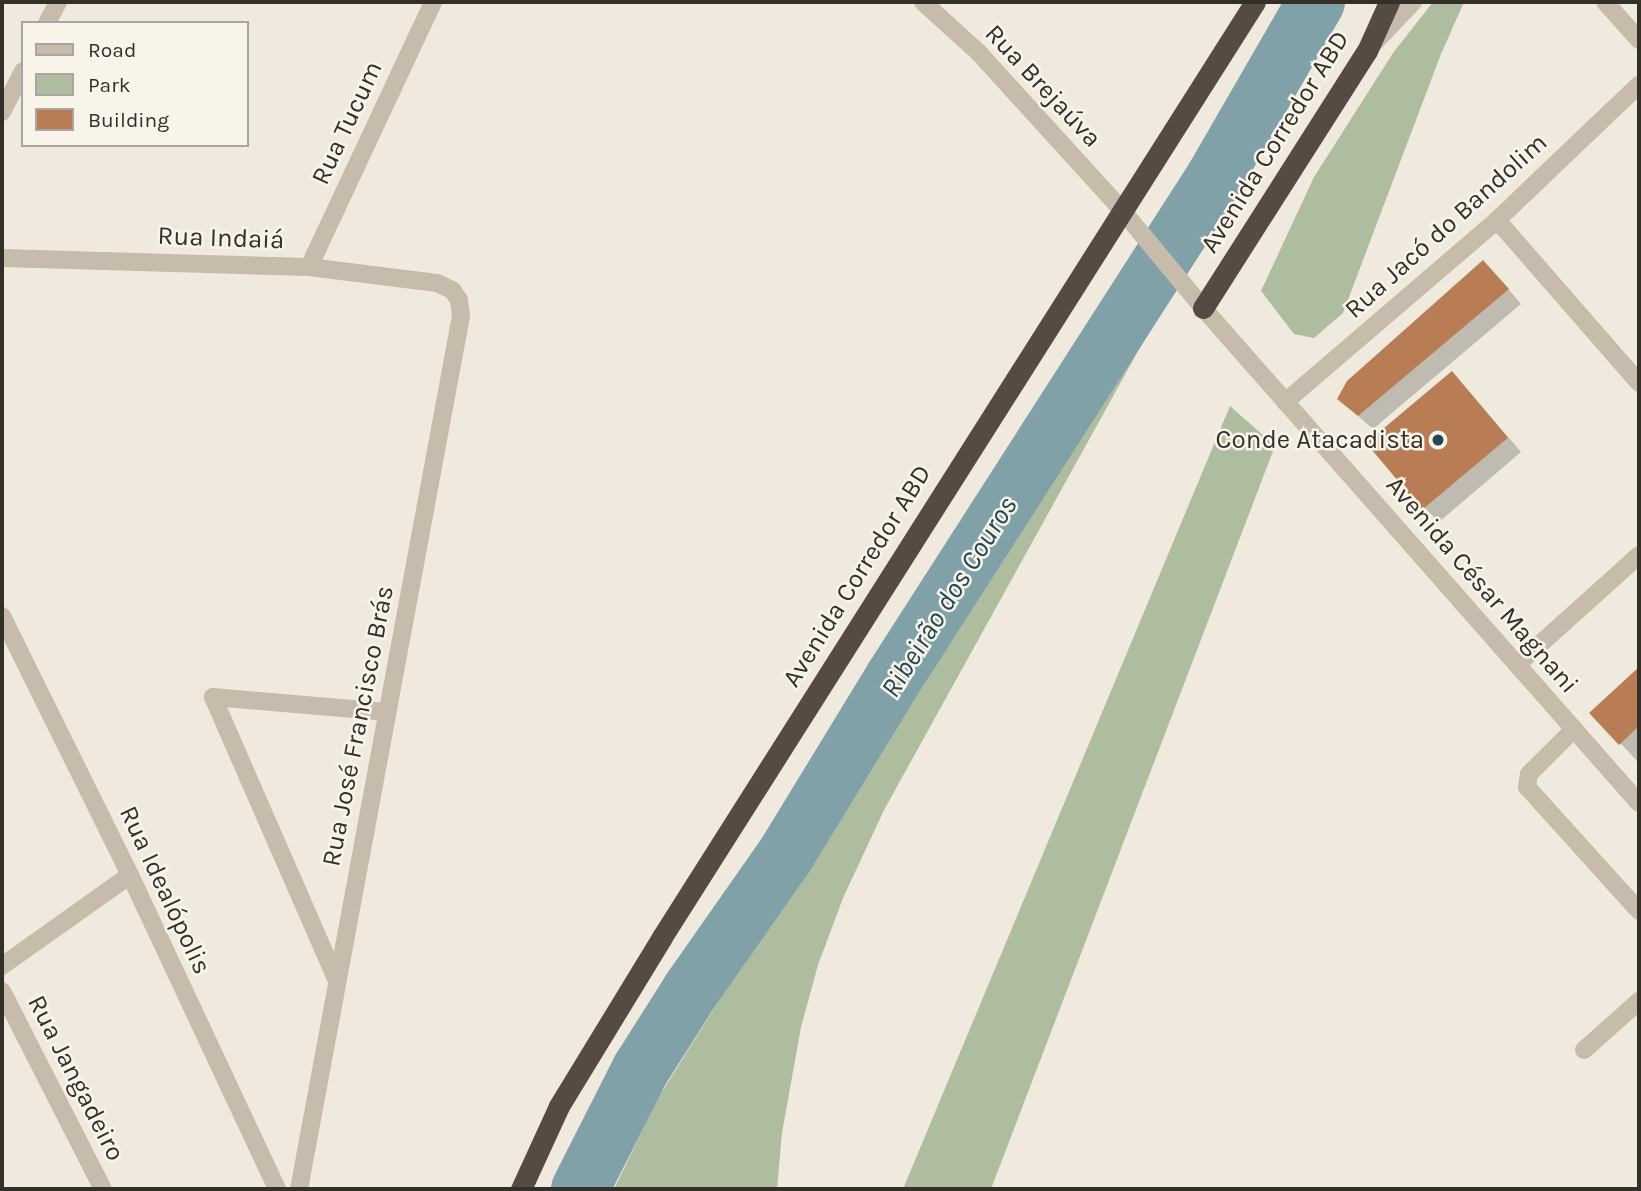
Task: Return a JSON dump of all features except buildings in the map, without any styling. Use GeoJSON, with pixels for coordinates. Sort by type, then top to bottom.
{"type":"FeatureCollection","features":[{"type":"Feature","properties":{"kind":"highway","name":"Avenida Corredor ABD"},"geometry":{"type":"LineString","coordinates":[[521,1189],[559,1107],[662,937],[1255,2]]}},
{"type":"Feature","properties":{"kind":"highway","name":"Avenida Corredor ABD"},"geometry":{"type":"LineString","coordinates":[[1203,308],[1367,51],[1389,2]]}},
{"type":"Feature","properties":{"kind":"street"},"geometry":{"type":"LineString","coordinates":[[48,21],[58,2]]}},
{"type":"Feature","properties":{"kind":"street","name":"Rua Tucum"},"geometry":{"type":"LineString","coordinates":[[309,267],[433,2]]}},
{"type":"Feature","properties":{"kind":"street","name":"Rua Brejaúva"},"geometry":{"type":"LineString","coordinates":[[923,2],[979,53],[1122,210]]}},
{"type":"Feature","properties":{"kind":"street"},"geometry":{"type":"LineString","coordinates":[[1367,51],[1413,2]]}},
{"type":"Feature","properties":{"kind":"street"},"geometry":{"type":"LineString","coordinates":[[1605,2],[1639,40]]}},
{"type":"Feature","properties":{"kind":"street"},"geometry":{"type":"LineString","coordinates":[[2,112],[21,75]]}},
{"type":"Feature","properties":{"kind":"street","name":"Rua Jacó do Bandolim"},"geometry":{"type":"LineString","coordinates":[[1285,402],[1497,220],[1639,85]]}},
{"type":"Feature","properties":{"kind":"street","name":"Avenida César Magnani"},"geometry":{"type":"LineString","coordinates":[[1122,210],[1203,308],[1639,803]]}},
{"type":"Feature","properties":{"kind":"street"},"geometry":{"type":"LineString","coordinates":[[1497,220],[1639,383]]}},
{"type":"Feature","properties":{"kind":"street","name":"Rua Indaiá"},"geometry":{"type":"LineString","coordinates":[[2,258],[309,267],[437,283]]}},
{"type":"Feature","properties":{"kind":"street","name":"Rua José Francisco Brás"},"geometry":{"type":"LineString","coordinates":[[299,1189],[461,316],[459,300],[453,290],[437,283]]}},
{"type":"Feature","properties":{"kind":"street"},"geometry":{"type":"LineString","coordinates":[[1517,665],[1639,555]]}},
{"type":"Feature","properties":{"kind":"street","name":"Rua Idealópolis"},"geometry":{"type":"LineString","coordinates":[[2,616],[130,875],[277,1189]]}},
{"type":"Feature","properties":{"kind":"street"},"geometry":{"type":"LineString","coordinates":[[337,981],[213,697],[387,712]]}},
{"type":"Feature","properties":{"kind":"street"},"geometry":{"type":"LineString","coordinates":[[1574,729],[1529,774],[1527,787],[1639,911]]}},
{"type":"Feature","properties":{"kind":"street"},"geometry":{"type":"LineString","coordinates":[[2,966],[130,875]]}},
{"type":"Feature","properties":{"kind":"street","name":"Rua Jangadeiro"},"geometry":{"type":"LineString","coordinates":[[2,991],[103,1189]]}},
{"type":"Feature","properties":{"kind":"street"},"geometry":{"type":"LineString","coordinates":[[1584,1050],[1639,1001]]}},
{"type":"Feature","properties":{"kind":"green space"},"geometry":{"type":"Polygon","coordinates":[[[1433,2],[1464,2],[1441,54],[1343,313],[1314,338],[1294,334],[1261,291],[1314,177],[1393,53],[1433,2]]]}},
{"type":"Feature","properties":{"kind":"green space"},"geometry":{"type":"Polygon","coordinates":[[[1132,326],[1147,335],[884,810],[843,898],[818,965],[801,1027],[782,1133],[777,1189],[614,1189],[657,1100],[744,960],[836,822],[1132,326]]]}},
{"type":"Feature","properties":{"kind":"green space"},"geometry":{"type":"Polygon","coordinates":[[[1230,406],[1275,446],[991,1189],[903,1189],[1230,406]]]}},
{"type":"Feature","properties":{"kind":"waterway","name":"Ribeirão dos Couros"},"geometry":{"type":"LineString","coordinates":[[580,1189],[641,1069],[691,990],[785,856],[893,679],[1215,177],[1316,2]]}},
{"type":"Feature","properties":{"kind":"place","name":"Conde Atacadista"},"geometry":{"type":"Point","coordinates":[1438,440]}}]}
